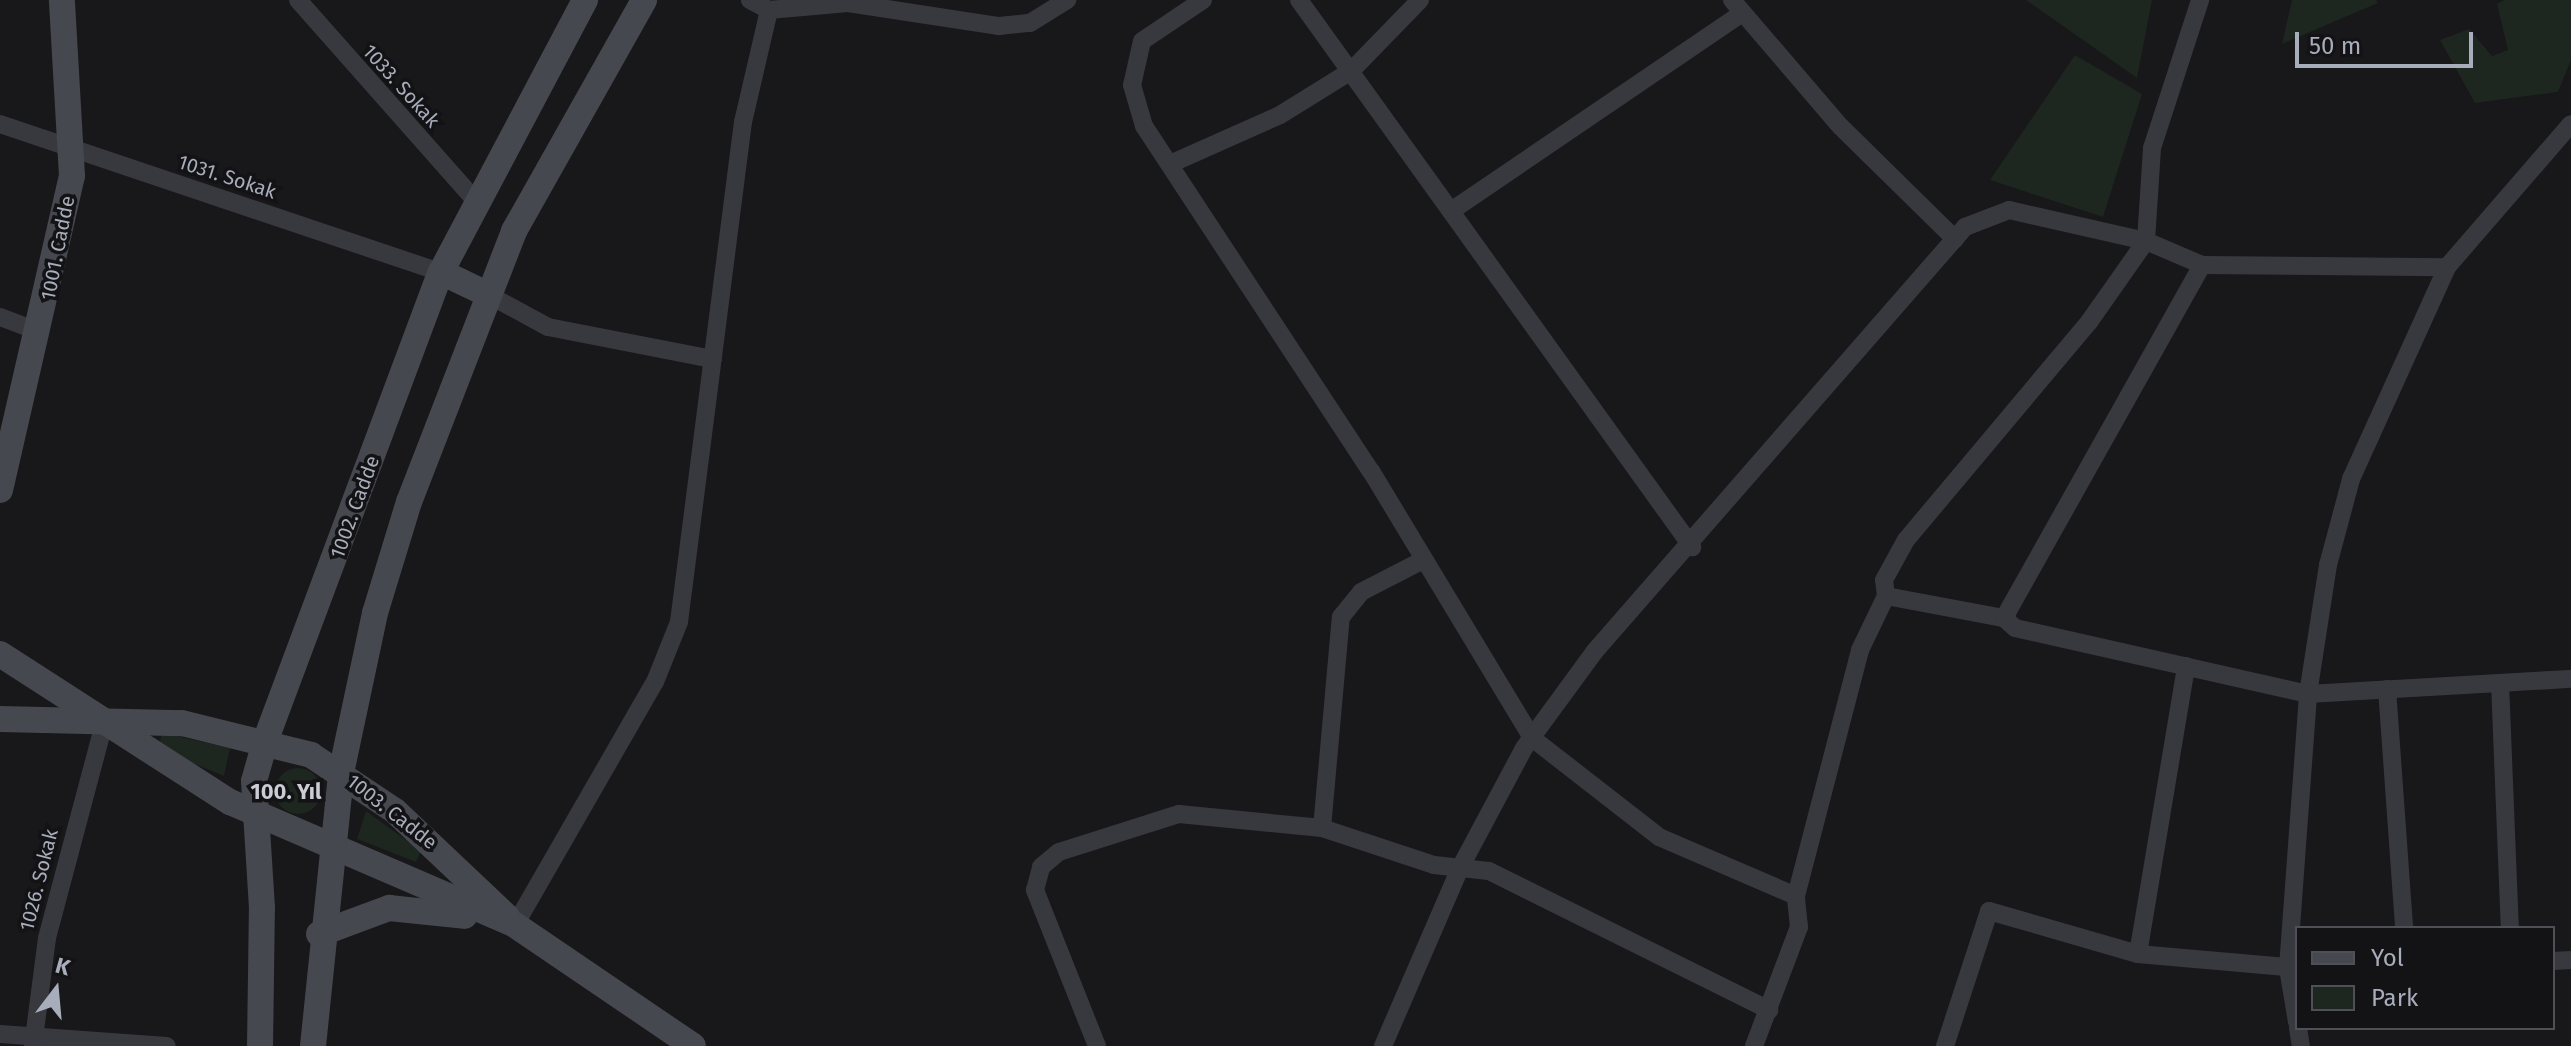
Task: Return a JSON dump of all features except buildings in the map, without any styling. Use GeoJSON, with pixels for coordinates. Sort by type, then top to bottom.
{"type":"FeatureCollection","features":[{"type":"Feature","properties":{"kind":"main road","name":"1001. Cadde"},"geometry":{"type":"LineString","coordinates":[[0,490],[40,332],[72,151],[62,0]]}},
{"type":"Feature","properties":{"kind":"main road","name":"1002. Cadde"},"geometry":{"type":"LineString","coordinates":[[260,1046],[254,781],[266,739],[441,272],[474,199],[585,0]]}},
{"type":"Feature","properties":{"kind":"main road"},"geometry":{"type":"LineString","coordinates":[[313,1046],[319,934],[341,773],[375,613],[409,502],[489,295],[599,70],[644,0]]}},
{"type":"Feature","properties":{"kind":"main road"},"geometry":{"type":"LineString","coordinates":[[441,272],[489,295]]}},
{"type":"Feature","properties":{"kind":"main road"},"geometry":{"type":"LineString","coordinates":[[0,654],[103,727]]}},
{"type":"Feature","properties":{"kind":"main road","name":"1003. Cadde"},"geometry":{"type":"LineString","coordinates":[[0,719],[103,727],[182,723],[266,739],[341,773],[440,848],[515,925],[693,1046]]}},
{"type":"Feature","properties":{"kind":"main road","name":"1003. Cadde"},"geometry":{"type":"LineString","coordinates":[[103,727],[255,815],[330,850],[515,925]]}},
{"type":"Feature","properties":{"kind":"main road"},"geometry":{"type":"LineString","coordinates":[[319,934],[389,908],[515,925]]}},
{"type":"Feature","properties":{"kind":"street","name":"1033. Sokak"},"geometry":{"type":"LineString","coordinates":[[298,0],[474,199]]}},
{"type":"Feature","properties":{"kind":"street"},"geometry":{"type":"LineString","coordinates":[[750,0],[769,10],[848,3],[999,26],[1030,23],[1067,0]]}},
{"type":"Feature","properties":{"kind":"street"},"geometry":{"type":"LineString","coordinates":[[1203,0],[1142,41],[1132,85],[1144,126],[1423,560],[1532,738],[1659,837],[1796,896]]}},
{"type":"Feature","properties":{"kind":"street"},"geometry":{"type":"LineString","coordinates":[[1299,0],[1692,547]]}},
{"type":"Feature","properties":{"kind":"street"},"geometry":{"type":"LineString","coordinates":[[1170,164],[1280,115],[1351,71],[1420,0]]}},
{"type":"Feature","properties":{"kind":"street"},"geometry":{"type":"LineString","coordinates":[[1754,1046],[1799,927],[1796,896],[1860,650],[1886,596],[1884,580],[1906,540],[2089,322],[2146,241],[2152,148],[2200,0]]}},
{"type":"Feature","properties":{"kind":"street"},"geometry":{"type":"LineString","coordinates":[[1451,211],[1737,6],[1841,127],[1955,239]]}},
{"type":"Feature","properties":{"kind":"street"},"geometry":{"type":"LineString","coordinates":[[515,925],[655,682],[679,622],[743,122],[769,10]]}},
{"type":"Feature","properties":{"kind":"street","name":"1031. Sokak"},"geometry":{"type":"LineString","coordinates":[[0,124],[72,151],[441,272]]}},
{"type":"Feature","properties":{"kind":"street"},"geometry":{"type":"LineString","coordinates":[[2295,996],[2292,968],[2308,694],[2351,479],[2447,267],[2571,124]]}},
{"type":"Feature","properties":{"kind":"street"},"geometry":{"type":"LineString","coordinates":[[1383,1046],[1460,868],[1532,738],[1595,651],[1692,547],[1965,227],[2009,210],[2146,241],[2202,265],[2447,267]]}},
{"type":"Feature","properties":{"kind":"street"},"geometry":{"type":"LineString","coordinates":[[2004,618],[2202,265]]}},
{"type":"Feature","properties":{"kind":"street"},"geometry":{"type":"LineString","coordinates":[[489,295],[548,327],[713,359]]}},
{"type":"Feature","properties":{"kind":"street"},"geometry":{"type":"LineString","coordinates":[[0,317],[40,332]]}},
{"type":"Feature","properties":{"kind":"street"},"geometry":{"type":"LineString","coordinates":[[1322,828],[1341,617],[1361,592],[1423,560]]}},
{"type":"Feature","properties":{"kind":"street"},"geometry":{"type":"LineString","coordinates":[[1886,596],[2004,618],[2015,628],[2308,694],[2571,679]]}},
{"type":"Feature","properties":{"kind":"street"},"geometry":{"type":"LineString","coordinates":[[2138,954],[2186,666]]}},
{"type":"Feature","properties":{"kind":"street"},"geometry":{"type":"LineString","coordinates":[[2500,683],[2510,926]]}},
{"type":"Feature","properties":{"kind":"street"},"geometry":{"type":"LineString","coordinates":[[2387,689],[2404,926]]}},
{"type":"Feature","properties":{"kind":"street","name":"1026. Sokak"},"geometry":{"type":"LineString","coordinates":[[33,1042],[47,938],[103,727]]}},
{"type":"Feature","properties":{"kind":"street"},"geometry":{"type":"LineString","coordinates":[[1097,1046],[1035,890],[1041,867],[1059,852],[1179,814],[1322,828],[1460,868],[1489,871],[1769,1010]]}},
{"type":"Feature","properties":{"kind":"street"},"geometry":{"type":"LineString","coordinates":[[1945,1046],[1989,911],[2138,954],[2292,968]]}},
{"type":"Feature","properties":{"kind":"street"},"geometry":{"type":"LineString","coordinates":[[0,1034],[33,1042],[167,1046]]}},
{"type":"Feature","properties":{"kind":"green space"},"geometry":{"type":"Polygon","coordinates":[[[2026,0],[2152,0],[2137,78],[2026,0]]]}},
{"type":"Feature","properties":{"kind":"green space"},"geometry":{"type":"Polygon","coordinates":[[[2292,0],[2376,0],[2378,3],[2282,44],[2292,0]]]}},
{"type":"Feature","properties":{"kind":"green space"},"geometry":{"type":"Polygon","coordinates":[[[2504,0],[2571,0],[2571,60],[2558,92],[2475,103],[2440,40],[2469,29],[2492,56],[2508,50],[2497,4],[2504,0]]]}},
{"type":"Feature","properties":{"kind":"green space"},"geometry":{"type":"Polygon","coordinates":[[[2075,55],[2142,94],[2103,217],[1990,180],[2075,55]]]}},
{"type":"Feature","properties":{"kind":"green space"},"geometry":{"type":"Polygon","coordinates":[[[162,733],[230,748],[224,776],[158,749],[162,733]]]}},
{"type":"Feature","properties":{"kind":"green space"},"geometry":{"type":"Polygon","coordinates":[[[298,768],[315,774],[321,791],[315,808],[298,814],[281,808],[275,791],[281,774],[298,768]]]}},
{"type":"Feature","properties":{"kind":"green space"},"geometry":{"type":"Polygon","coordinates":[[[366,811],[421,851],[416,862],[357,839],[366,811]]]}},
{"type":"Feature","properties":{"kind":"district","name":"100. Yıl"},"geometry":{"type":"Point","coordinates":[286,792]}}]}
